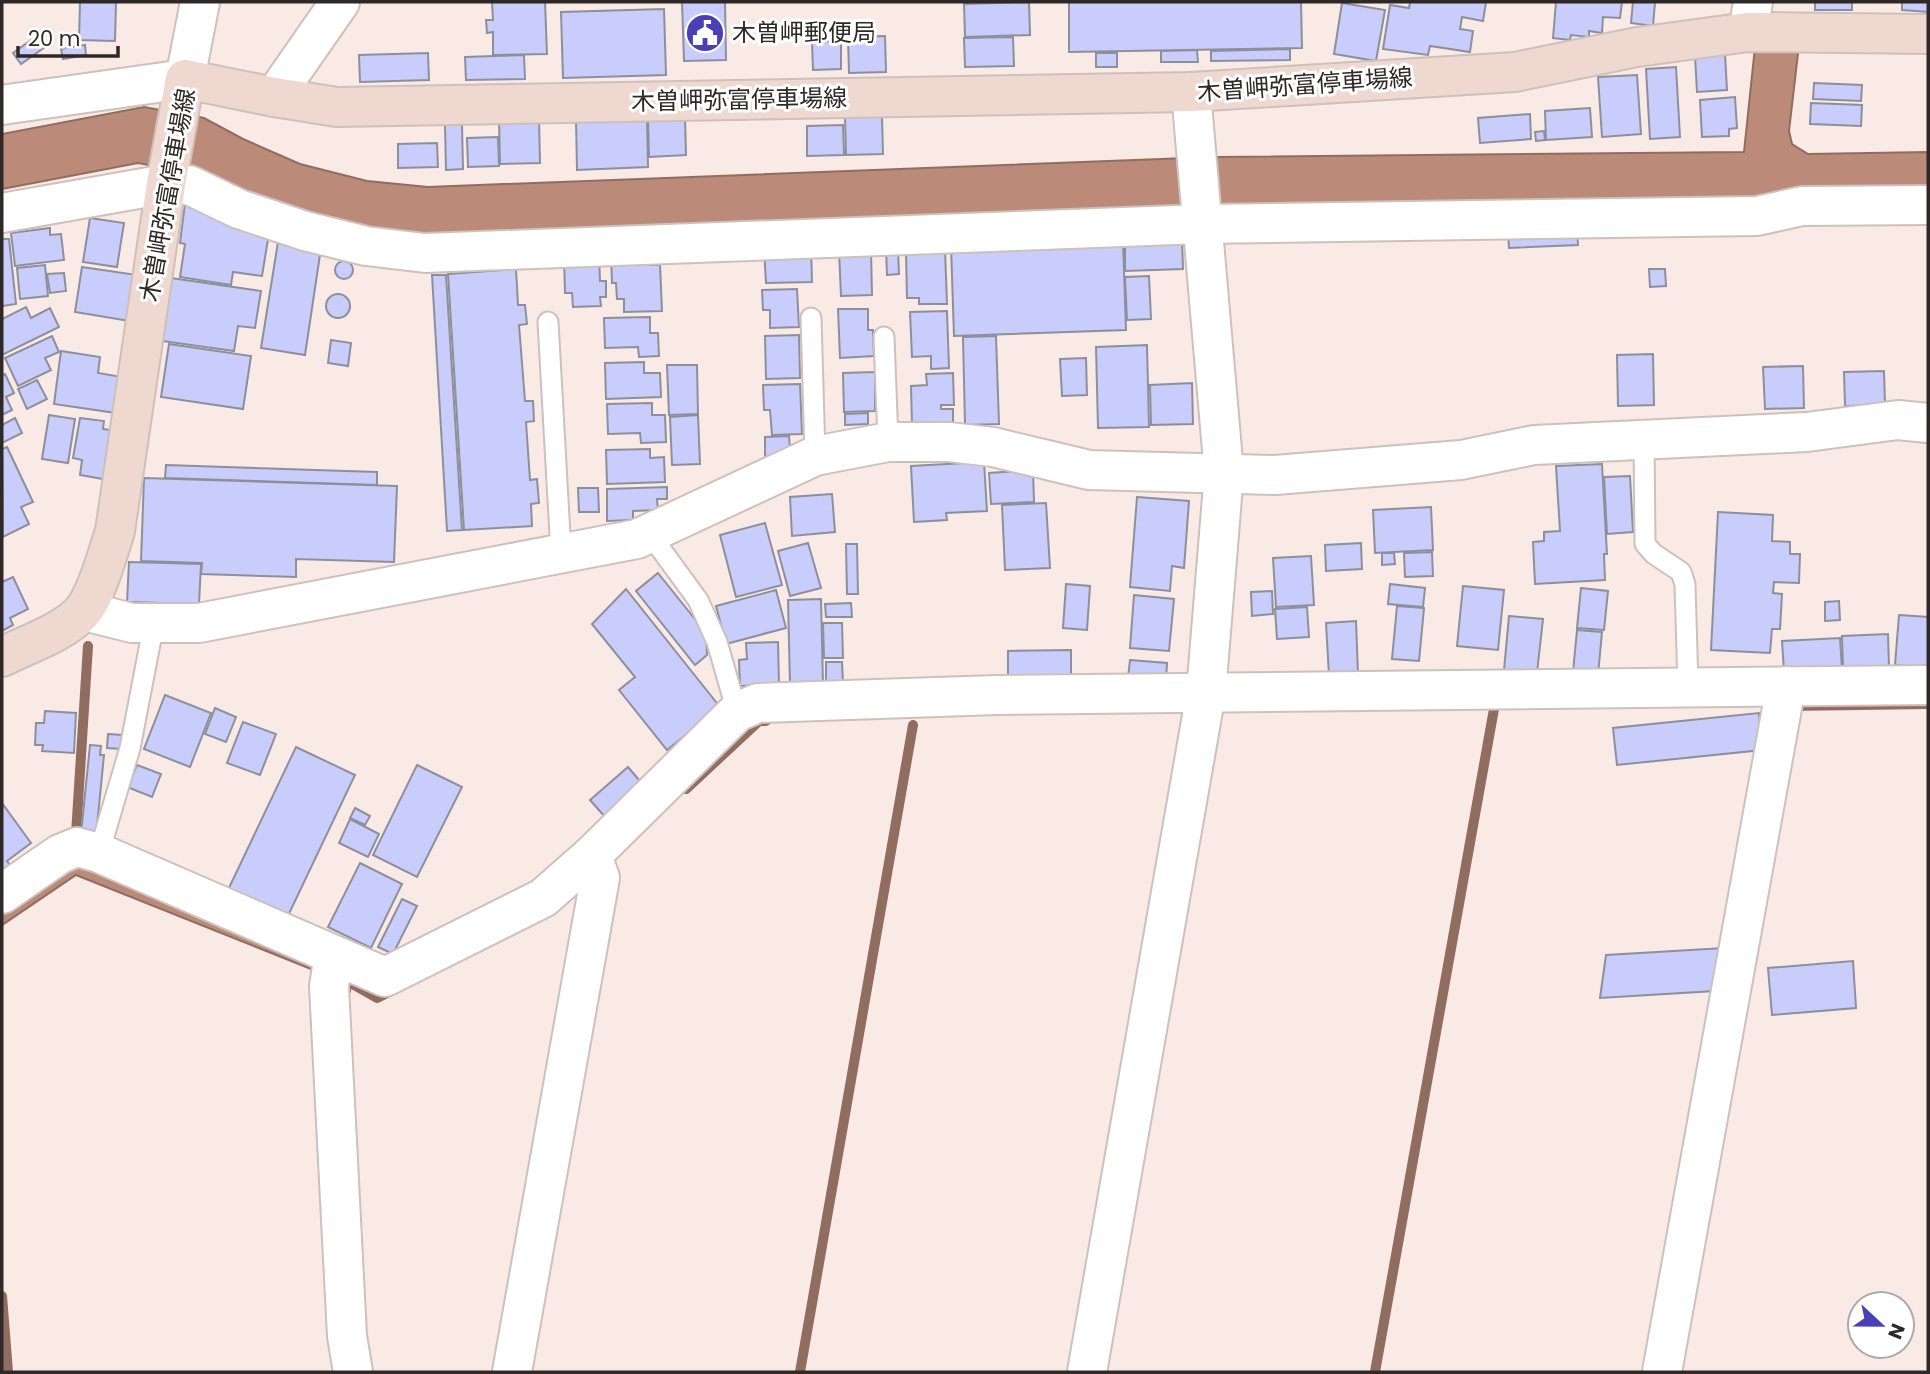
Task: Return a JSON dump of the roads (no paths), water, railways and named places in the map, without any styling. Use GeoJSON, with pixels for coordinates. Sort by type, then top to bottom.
{"type":"FeatureCollection","features":[{"type":"Feature","properties":{"kind":"main road","name":"木曽岬弥富停車場線"},"geometry":{"type":"LineString","coordinates":[[2,657],[65,626],[83,611],[102,572],[115,531],[167,180],[184,87],[337,107],[1191,92],[1516,72],[1637,47],[1751,17],[1928,34]]}},
{"type":"Feature","properties":{"kind":"street"},"geometry":{"type":"LineString","coordinates":[[2,105],[184,87],[200,2]]}},
{"type":"Feature","properties":{"kind":"street"},"geometry":{"type":"LineString","coordinates":[[274,97],[340,2]]}},
{"type":"Feature","properties":{"kind":"street"},"geometry":{"type":"LineString","coordinates":[[1087,1372],[1203,706],[1224,473],[1191,92]]}},
{"type":"Feature","properties":{"kind":"street"},"geometry":{"type":"LineString","coordinates":[[2,213],[167,180],[189,185],[239,209],[305,231],[366,246],[425,253],[1203,219],[1758,216],[1802,206],[1928,205]]}},
{"type":"Feature","properties":{"kind":"street"},"geometry":{"type":"LineString","coordinates":[[83,611],[132,623],[199,623],[637,539],[815,456],[888,442],[949,442],[993,447],[1089,470],[1275,475],[1461,460],[1534,446],[1807,432],[1898,420],[1928,423]]}},
{"type":"Feature","properties":{"kind":"street"},"geometry":{"type":"LineString","coordinates":[[2,894],[60,854],[77,847],[99,853],[385,977],[543,898],[592,855],[737,712],[758,703],[997,695],[1203,706],[1688,686],[1784,699],[1928,685]]}},
{"type":"Feature","properties":{"kind":"street"},"geometry":{"type":"LineString","coordinates":[[1662,1372],[1784,699]]}},
{"type":"Feature","properties":{"kind":"street"},"geometry":{"type":"LineString","coordinates":[[512,1372],[600,878],[592,855]]}},
{"type":"Feature","properties":{"kind":"street"},"geometry":{"type":"LineString","coordinates":[[334,955],[329,986],[347,1336],[353,1372]]}},
{"type":"Feature","properties":{"kind":"lane"},"geometry":{"type":"LineString","coordinates":[[811,318],[815,456]]}},
{"type":"Feature","properties":{"kind":"lane"},"geometry":{"type":"LineString","coordinates":[[548,322],[561,553]]}},
{"type":"Feature","properties":{"kind":"lane"},"geometry":{"type":"LineString","coordinates":[[884,337],[888,442]]}},
{"type":"Feature","properties":{"kind":"lane"},"geometry":{"type":"LineString","coordinates":[[1644,440],[1645,544],[1654,554],[1681,572],[1685,584],[1688,686]]}},
{"type":"Feature","properties":{"kind":"lane"},"geometry":{"type":"LineString","coordinates":[[649,533],[698,600],[717,642],[737,712]]}},
{"type":"Feature","properties":{"kind":"lane"},"geometry":{"type":"LineString","coordinates":[[99,853],[130,748],[154,623]]}},
{"type":"Feature","properties":{"kind":"waterway"},"geometry":{"type":"LineString","coordinates":[[76,834],[88,646]]}},
{"type":"Feature","properties":{"kind":"waterway"},"geometry":{"type":"LineString","coordinates":[[1789,706],[1928,704]]}},
{"type":"Feature","properties":{"kind":"waterway"},"geometry":{"type":"LineString","coordinates":[[1375,1372],[1494,709]]}},
{"type":"Feature","properties":{"kind":"waterway"},"geometry":{"type":"LineString","coordinates":[[686,789],[759,721],[766,721]]}},
{"type":"Feature","properties":{"kind":"waterway"},"geometry":{"type":"LineString","coordinates":[[800,1372],[913,725]]}},
{"type":"Feature","properties":{"kind":"waterway"},"geometry":{"type":"LineString","coordinates":[[346,991],[347,981],[377,998],[393,990]]}},
{"type":"Feature","properties":{"kind":"waterway"},"geometry":{"type":"LineString","coordinates":[[2,1296],[8,1372]]}},
{"type":"Feature","properties":{"kind":"place","name":"木曽岬郵便局"},"geometry":{"type":"Point","coordinates":[705,33]}}]}
